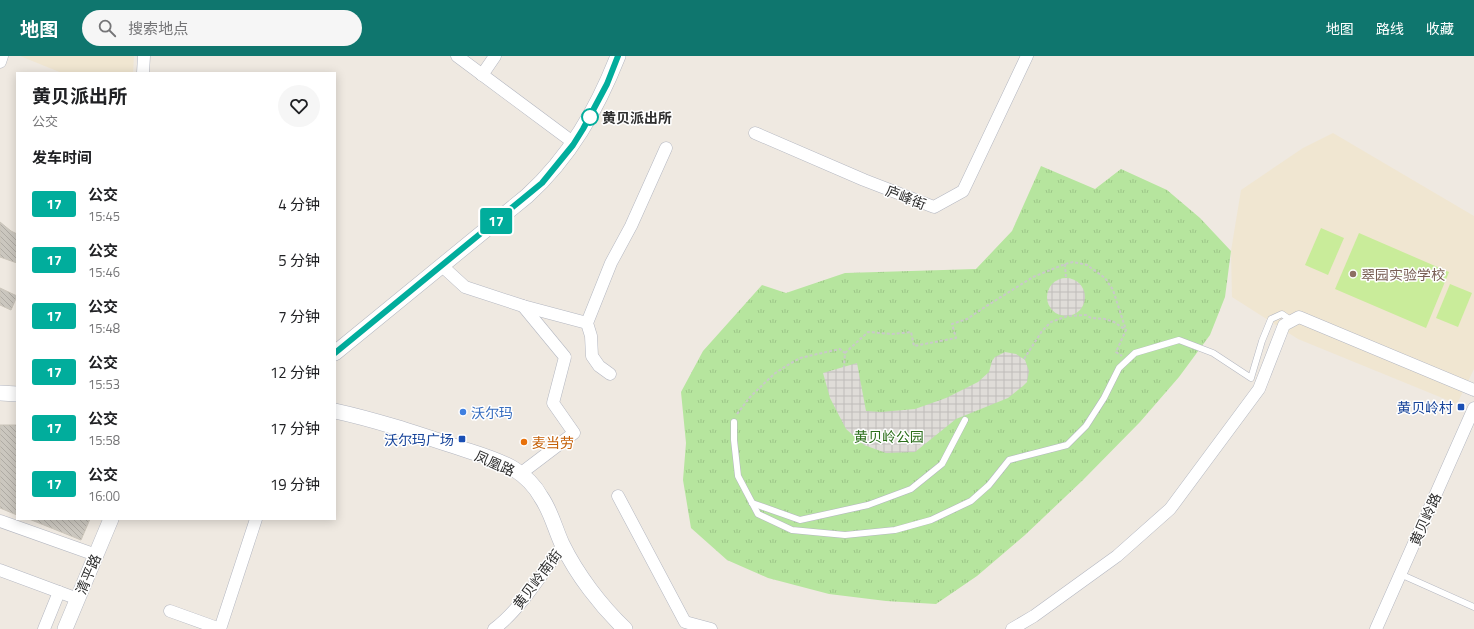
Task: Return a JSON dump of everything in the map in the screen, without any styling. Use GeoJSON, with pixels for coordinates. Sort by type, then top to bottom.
{"type":"FeatureCollection","features":[{"type":"Feature","properties":{"kind":"street"},"geometry":{"type":"LineString","coordinates":[[0,62],[2,56]]}},
{"type":"Feature","properties":{"kind":"street"},"geometry":{"type":"LineString","coordinates":[[143,72],[144,56]]}},
{"type":"Feature","properties":{"kind":"street"},"geometry":{"type":"LineString","coordinates":[[457,56],[574,143]]}},
{"type":"Feature","properties":{"kind":"street"},"geometry":{"type":"LineString","coordinates":[[482,75],[495,56]]}},
{"type":"Feature","properties":{"kind":"street"},"geometry":{"type":"LineString","coordinates":[[336,352],[532,191],[552,172],[574,143],[598,102],[618,56]]}},
{"type":"Feature","properties":{"kind":"street","name":"庐峰街"},"geometry":{"type":"LineString","coordinates":[[755,133],[864,180],[934,207],[963,191],[1027,56]]}},
{"type":"Feature","properties":{"kind":"street"},"geometry":{"type":"LineString","coordinates":[[610,374],[599,366],[592,356],[587,324],[611,263],[631,226],[666,148]]}},
{"type":"Feature","properties":{"kind":"street"},"geometry":{"type":"LineString","coordinates":[[441,265],[465,287],[523,306],[587,324]]}},
{"type":"Feature","properties":{"kind":"street"},"geometry":{"type":"LineString","coordinates":[[520,474],[574,433],[553,402],[566,358],[523,306]]}},
{"type":"Feature","properties":{"kind":"street"},"geometry":{"type":"LineString","coordinates":[[1012,629],[1034,616],[1117,556],[1170,509],[1259,389],[1284,325],[1299,317],[1474,390]]}},
{"type":"Feature","properties":{"kind":"street"},"geometry":{"type":"LineString","coordinates":[[0,393],[16,394]]}},
{"type":"Feature","properties":{"kind":"street","name":"黄贝岭路"},"geometry":{"type":"LineString","coordinates":[[1376,629],[1474,408]]}},
{"type":"Feature","properties":{"kind":"street","name":"凤凰路"},"geometry":{"type":"LineString","coordinates":[[336,411],[368,418],[416,433],[494,460],[520,474],[541,496],[563,545],[586,583],[608,614],[625,629]]}},
{"type":"Feature","properties":{"kind":"street"},"geometry":{"type":"LineString","coordinates":[[618,496],[685,622],[711,629]]}},
{"type":"Feature","properties":{"kind":"street"},"geometry":{"type":"LineString","coordinates":[[0,520],[96,554]]}},
{"type":"Feature","properties":{"kind":"street","name":"清平路"},"geometry":{"type":"LineString","coordinates":[[65,629],[111,520]]}},
{"type":"Feature","properties":{"kind":"street"},"geometry":{"type":"LineString","coordinates":[[170,610],[220,629],[256,520]]}},
{"type":"Feature","properties":{"kind":"street","name":"黄贝岭南街"},"geometry":{"type":"LineString","coordinates":[[494,629],[502,623],[524,599],[563,545]]}},
{"type":"Feature","properties":{"kind":"street"},"geometry":{"type":"LineString","coordinates":[[0,570],[78,598]]}},
{"type":"Feature","properties":{"kind":"street"},"geometry":{"type":"LineString","coordinates":[[44,629],[59,592]]}},
{"type":"Feature","properties":{"kind":"lane"},"geometry":{"type":"LineString","coordinates":[[734,422],[734,440],[738,476],[758,514],[792,530],[845,535],[895,530],[931,520],[971,501],[989,485],[1009,460],[1067,446],[1086,426],[1104,398],[1119,368],[1135,353],[1179,340],[1213,353],[1251,378],[1262,340],[1271,319],[1282,314],[1292,321]]}},
{"type":"Feature","properties":{"kind":"lane"},"geometry":{"type":"LineString","coordinates":[[752,503],[800,520],[868,505],[911,489],[942,464],[965,420]]}},
{"type":"Feature","properties":{"kind":"lane"},"geometry":{"type":"LineString","coordinates":[[1400,574],[1474,607]]}},
{"type":"Feature","properties":{"kind":"path"},"geometry":{"type":"LineString","coordinates":[[844,353],[868,332],[892,334],[911,332],[914,346],[956,338],[952,324],[967,319],[1032,277],[1073,262],[1087,265],[1104,278],[1113,290],[1126,330],[1116,352],[1127,361]]}},
{"type":"Feature","properties":{"kind":"path"},"geometry":{"type":"LineString","coordinates":[[1065,264],[1066,279]]}},
{"type":"Feature","properties":{"kind":"path"},"geometry":{"type":"LineString","coordinates":[[1024,359],[1042,331],[1051,322],[1068,316],[1086,315],[1091,318],[1105,319],[1114,322],[1126,330]]}},
{"type":"Feature","properties":{"kind":"path"},"geometry":{"type":"LineString","coordinates":[[734,422],[739,410],[750,397],[774,374],[800,358],[840,349],[844,353],[844,367]]}},
{"type":"Feature","properties":{"kind":"shaded area"},"geometry":{"type":"Polygon","coordinates":[[[20,56],[134,56],[133,72],[60,72],[20,56]]]}},
{"type":"Feature","properties":{"kind":"shaded area","name":"翠园实验学校"},"geometry":{"type":"Polygon","coordinates":[[[1333,133],[1474,216],[1474,369],[1457,404],[1298,339],[1232,297],[1231,251],[1241,190],[1303,148],[1333,133]]]}},
{"type":"Feature","properties":{"kind":"shaded area"},"geometry":{"type":"Polygon","coordinates":[[[1066,278],[1079,284],[1085,297],[1079,310],[1066,316],[1053,310],[1047,297],[1053,284],[1066,278]]]}},
{"type":"Feature","properties":{"kind":"shaded area"},"geometry":{"type":"Polygon","coordinates":[[[1005,352],[1016,354],[1025,360],[1029,371],[1027,382],[1008,398],[956,419],[915,452],[886,453],[864,445],[846,429],[830,398],[823,373],[857,363],[866,411],[881,412],[915,409],[946,398],[978,382],[989,372],[992,361],[995,357],[1005,352]]]}},
{"type":"Feature","properties":{"kind":"green space","name":"黄贝岭公园"},"geometry":{"type":"Polygon","coordinates":[[[1041,166],[1095,189],[1121,169],[1167,190],[1200,218],[1231,251],[1225,297],[1210,335],[1179,377],[1140,422],[1083,480],[1025,535],[977,576],[936,604],[886,601],[829,594],[768,578],[727,560],[691,528],[683,480],[686,443],[681,392],[703,351],[762,285],[786,293],[845,273],[976,269],[1012,231],[1041,166]]]}},
{"type":"Feature","properties":{"kind":"green space"},"geometry":{"type":"Polygon","coordinates":[[[1321,228],[1344,238],[1328,275],[1305,265],[1321,228]]]}},
{"type":"Feature","properties":{"kind":"green space"},"geometry":{"type":"Polygon","coordinates":[[[1359,233],[1449,272],[1426,328],[1335,289],[1359,233]]]}},
{"type":"Feature","properties":{"kind":"green space"},"geometry":{"type":"Polygon","coordinates":[[[1450,284],[1472,293],[1458,327],[1436,318],[1450,284]]]}},
{"type":"Feature","properties":{"kind":"building"},"geometry":{"type":"Polygon","coordinates":[[[0,222],[16,234],[16,263],[0,257],[0,222]]]}},
{"type":"Feature","properties":{"kind":"building"},"geometry":{"type":"Polygon","coordinates":[[[0,288],[16,296],[11,310],[0,305],[0,288]]]}},
{"type":"Feature","properties":{"kind":"building"},"geometry":{"type":"Polygon","coordinates":[[[0,425],[16,425],[16,515],[0,508],[0,425]]]}},
{"type":"Feature","properties":{"kind":"building"},"geometry":{"type":"Polygon","coordinates":[[[31,520],[90,520],[81,540],[31,520]]]}},
{"type":"Feature","properties":{"kind":"bus line","name":"17"},"geometry":{"type":"LineString","coordinates":[[336,352],[542,183],[573,145],[583,129],[607,84],[618,56]]}},
{"type":"Feature","properties":{"kind":"place","name":"黄贝派出所"},"geometry":{"type":"Point","coordinates":[590,117]}},
{"type":"Feature","properties":{"kind":"place","name":"翠园实验学校"},"geometry":{"type":"Point","coordinates":[1353,274]}},
{"type":"Feature","properties":{"kind":"place","name":"黄贝岭村"},"geometry":{"type":"Point","coordinates":[1461,407]}},
{"type":"Feature","properties":{"kind":"place","name":"沃尔玛"},"geometry":{"type":"Point","coordinates":[463,412]}},
{"type":"Feature","properties":{"kind":"place","name":"沃尔玛广场"},"geometry":{"type":"Point","coordinates":[462,439]}},
{"type":"Feature","properties":{"kind":"place","name":"麦当劳"},"geometry":{"type":"Point","coordinates":[524,442]}}]}
